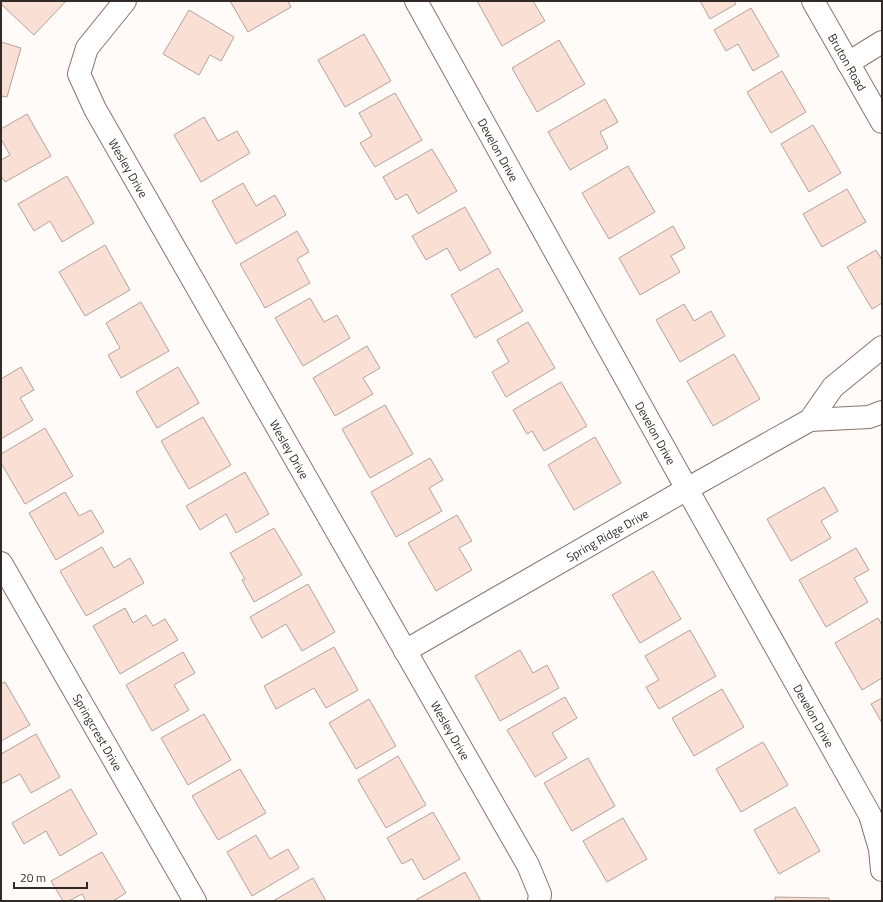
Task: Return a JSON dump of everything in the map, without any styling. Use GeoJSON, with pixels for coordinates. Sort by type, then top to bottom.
{"type":"FeatureCollection","features":[{"type":"Feature","properties":{"kind":"street","name":"Wesley Drive"},"geometry":{"type":"LineString","coordinates":[[125,1],[87,48],[79,74],[95,109],[528,865],[540,894],[539,901]]}},
{"type":"Feature","properties":{"kind":"street","name":"Develon Drive"},"geometry":{"type":"LineString","coordinates":[[416,1],[870,815],[880,849],[882,870]]}},
{"type":"Feature","properties":{"kind":"street","name":"Bruton Road"},"geometry":{"type":"LineString","coordinates":[[813,1],[882,122]]}},
{"type":"Feature","properties":{"kind":"street"},"geometry":{"type":"LineString","coordinates":[[848,63],[882,42]]}},
{"type":"Feature","properties":{"kind":"street","name":"Spring Ridge Drive"},"geometry":{"type":"LineString","coordinates":[[405,651],[810,420],[833,387],[882,347]]}},
{"type":"Feature","properties":{"kind":"street","name":"Spring Ridge Drive"},"geometry":{"type":"LineString","coordinates":[[810,420],[869,417],[882,412]]}},
{"type":"Feature","properties":{"kind":"street","name":"Springcrest Drive"},"geometry":{"type":"LineString","coordinates":[[1,563],[195,901]]}},
{"type":"Feature","properties":{"kind":"building"},"geometry":{"type":"Polygon","coordinates":[[[1,1],[66,1],[34,35],[1,4],[1,1]]]}},
{"type":"Feature","properties":{"kind":"building"},"geometry":{"type":"Polygon","coordinates":[[[230,1],[288,1],[291,7],[248,32],[230,1]]]}},
{"type":"Feature","properties":{"kind":"building"},"geometry":{"type":"Polygon","coordinates":[[[477,1],[533,1],[545,21],[502,46],[477,1]]]}},
{"type":"Feature","properties":{"kind":"building"},"geometry":{"type":"Polygon","coordinates":[[[700,1],[734,1],[736,4],[710,19],[700,1]]]}},
{"type":"Feature","properties":{"kind":"building"},"geometry":{"type":"Polygon","coordinates":[[[751,8],[779,56],[753,71],[738,44],[726,51],[714,30],[751,8]]]}},
{"type":"Feature","properties":{"kind":"building"},"geometry":{"type":"Polygon","coordinates":[[[189,10],[234,37],[221,61],[210,55],[199,75],[163,54],[189,10]]]}},
{"type":"Feature","properties":{"kind":"building"},"geometry":{"type":"Polygon","coordinates":[[[364,34],[391,81],[345,107],[318,60],[364,34]]]}},
{"type":"Feature","properties":{"kind":"building"},"geometry":{"type":"Polygon","coordinates":[[[559,40],[585,84],[537,112],[512,68],[559,40]]]}},
{"type":"Feature","properties":{"kind":"building"},"geometry":{"type":"Polygon","coordinates":[[[1,42],[21,48],[7,97],[1,96],[1,42]]]}},
{"type":"Feature","properties":{"kind":"building"},"geometry":{"type":"Polygon","coordinates":[[[782,71],[806,112],[771,133],[747,92],[782,71]]]}},
{"type":"Feature","properties":{"kind":"building"},"geometry":{"type":"Polygon","coordinates":[[[395,93],[422,140],[375,167],[360,143],[372,136],[359,113],[395,93]]]}},
{"type":"Feature","properties":{"kind":"building"},"geometry":{"type":"Polygon","coordinates":[[[605,99],[618,122],[600,132],[608,148],[570,170],[548,132],[605,99]]]}},
{"type":"Feature","properties":{"kind":"building"},"geometry":{"type":"Polygon","coordinates":[[[27,114],[51,156],[5,182],[1,176],[1,160],[10,155],[1,139],[1,129],[27,114]]]}},
{"type":"Feature","properties":{"kind":"building"},"geometry":{"type":"Polygon","coordinates":[[[204,117],[218,141],[237,131],[250,153],[201,182],[174,135],[204,117]]]}},
{"type":"Feature","properties":{"kind":"building"},"geometry":{"type":"Polygon","coordinates":[[[813,125],[841,173],[809,192],[781,144],[813,125]]]}},
{"type":"Feature","properties":{"kind":"building"},"geometry":{"type":"Polygon","coordinates":[[[432,149],[457,191],[418,214],[407,194],[396,200],[383,177],[432,149]]]}},
{"type":"Feature","properties":{"kind":"building"},"geometry":{"type":"Polygon","coordinates":[[[628,166],[655,212],[609,239],[582,193],[628,166]]]}},
{"type":"Feature","properties":{"kind":"building"},"geometry":{"type":"Polygon","coordinates":[[[67,176],[94,223],[62,242],[50,221],[34,231],[18,204],[67,176]]]}},
{"type":"Feature","properties":{"kind":"building"},"geometry":{"type":"Polygon","coordinates":[[[243,183],[256,206],[275,195],[286,215],[236,244],[212,201],[243,183]]]}},
{"type":"Feature","properties":{"kind":"building"},"geometry":{"type":"Polygon","coordinates":[[[847,189],[866,222],[822,247],[803,214],[847,189]]]}},
{"type":"Feature","properties":{"kind":"building"},"geometry":{"type":"Polygon","coordinates":[[[465,207],[491,253],[460,271],[447,248],[426,260],[412,236],[465,207]]]}},
{"type":"Feature","properties":{"kind":"building"},"geometry":{"type":"Polygon","coordinates":[[[673,226],[685,248],[671,256],[680,272],[640,295],[619,258],[673,226]]]}},
{"type":"Feature","properties":{"kind":"building"},"geometry":{"type":"Polygon","coordinates":[[[297,231],[309,252],[297,259],[310,283],[265,308],[240,264],[297,231]]]}},
{"type":"Feature","properties":{"kind":"building"},"geometry":{"type":"Polygon","coordinates":[[[105,245],[130,290],[85,316],[59,272],[105,245]]]}},
{"type":"Feature","properties":{"kind":"building"},"geometry":{"type":"Polygon","coordinates":[[[876,250],[882,260],[882,303],[872,309],[847,267],[876,250]]]}},
{"type":"Feature","properties":{"kind":"building"},"geometry":{"type":"Polygon","coordinates":[[[498,268],[523,311],[475,338],[451,295],[498,268]]]}},
{"type":"Feature","properties":{"kind":"building"},"geometry":{"type":"Polygon","coordinates":[[[310,298],[324,322],[337,315],[350,338],[303,366],[275,318],[310,298]]]}},
{"type":"Feature","properties":{"kind":"building"},"geometry":{"type":"Polygon","coordinates":[[[141,302],[169,351],[121,378],[108,355],[120,348],[106,323],[141,302]]]}},
{"type":"Feature","properties":{"kind":"building"},"geometry":{"type":"Polygon","coordinates":[[[684,304],[694,321],[711,311],[725,336],[680,362],[656,320],[684,304]]]}},
{"type":"Feature","properties":{"kind":"building"},"geometry":{"type":"Polygon","coordinates":[[[528,322],[555,368],[506,397],[492,372],[509,362],[497,340],[528,322]]]}},
{"type":"Feature","properties":{"kind":"building"},"geometry":{"type":"Polygon","coordinates":[[[367,346],[380,368],[363,378],[373,394],[335,416],[313,378],[367,346]]]}},
{"type":"Feature","properties":{"kind":"building"},"geometry":{"type":"Polygon","coordinates":[[[734,354],[760,399],[713,426],[687,381],[734,354]]]}},
{"type":"Feature","properties":{"kind":"building"},"geometry":{"type":"Polygon","coordinates":[[[21,367],[34,390],[20,398],[33,420],[1,439],[1,379],[21,367]]]}},
{"type":"Feature","properties":{"kind":"building"},"geometry":{"type":"Polygon","coordinates":[[[178,367],[199,403],[157,428],[136,392],[178,367]]]}},
{"type":"Feature","properties":{"kind":"building"},"geometry":{"type":"Polygon","coordinates":[[[561,382],[587,426],[544,451],[532,431],[527,434],[513,410],[561,382]]]}},
{"type":"Feature","properties":{"kind":"building"},"geometry":{"type":"Polygon","coordinates":[[[385,405],[413,454],[370,478],[342,429],[385,405]]]}},
{"type":"Feature","properties":{"kind":"building"},"geometry":{"type":"Polygon","coordinates":[[[203,417],[231,465],[189,489],[161,441],[203,417]]]}},
{"type":"Feature","properties":{"kind":"building"},"geometry":{"type":"Polygon","coordinates":[[[45,428],[73,476],[25,504],[1,463],[1,454],[45,428]]]}},
{"type":"Feature","properties":{"kind":"building"},"geometry":{"type":"Polygon","coordinates":[[[595,437],[621,483],[574,510],[548,465],[595,437]]]}},
{"type":"Feature","properties":{"kind":"building"},"geometry":{"type":"Polygon","coordinates":[[[430,458],[443,480],[429,488],[442,511],[396,537],[371,492],[430,458]]]}},
{"type":"Feature","properties":{"kind":"building"},"geometry":{"type":"Polygon","coordinates":[[[245,472],[269,514],[236,533],[226,514],[200,530],[186,506],[245,472]]]}},
{"type":"Feature","properties":{"kind":"building"},"geometry":{"type":"Polygon","coordinates":[[[824,487],[838,511],[821,521],[831,538],[791,561],[767,519],[824,487]]]}},
{"type":"Feature","properties":{"kind":"building"},"geometry":{"type":"Polygon","coordinates":[[[65,492],[79,516],[91,510],[104,532],[56,560],[29,513],[65,492]]]}},
{"type":"Feature","properties":{"kind":"building"},"geometry":{"type":"Polygon","coordinates":[[[457,515],[472,541],[459,548],[472,570],[436,591],[408,543],[457,515]]]}},
{"type":"Feature","properties":{"kind":"building"},"geometry":{"type":"Polygon","coordinates":[[[274,528],[302,575],[254,602],[242,580],[245,579],[230,553],[274,528]]]}},
{"type":"Feature","properties":{"kind":"building"},"geometry":{"type":"Polygon","coordinates":[[[102,547],[114,568],[130,558],[144,583],[86,616],[60,571],[102,547]]]}},
{"type":"Feature","properties":{"kind":"building"},"geometry":{"type":"Polygon","coordinates":[[[856,548],[869,570],[854,578],[868,602],[826,627],[799,580],[856,548]]]}},
{"type":"Feature","properties":{"kind":"building"},"geometry":{"type":"Polygon","coordinates":[[[653,571],[681,619],[640,643],[612,595],[653,571]]]}},
{"type":"Feature","properties":{"kind":"building"},"geometry":{"type":"Polygon","coordinates":[[[308,584],[335,632],[302,651],[286,624],[262,638],[250,617],[308,584]]]}},
{"type":"Feature","properties":{"kind":"building"},"geometry":{"type":"Polygon","coordinates":[[[125,608],[133,623],[146,615],[153,626],[165,619],[178,640],[120,674],[93,626],[125,608]]]}},
{"type":"Feature","properties":{"kind":"building"},"geometry":{"type":"Polygon","coordinates":[[[878,618],[882,625],[882,678],[862,690],[835,643],[878,618]]]}},
{"type":"Feature","properties":{"kind":"building"},"geometry":{"type":"Polygon","coordinates":[[[690,630],[716,676],[659,709],[646,687],[659,680],[645,656],[690,630]]]}},
{"type":"Feature","properties":{"kind":"building"},"geometry":{"type":"Polygon","coordinates":[[[334,647],[358,690],[326,708],[314,688],[276,709],[264,686],[334,647]]]}},
{"type":"Feature","properties":{"kind":"building"},"geometry":{"type":"Polygon","coordinates":[[[520,650],[533,673],[547,665],[559,688],[500,721],[475,676],[520,650]]]}},
{"type":"Feature","properties":{"kind":"building"},"geometry":{"type":"Polygon","coordinates":[[[183,652],[195,673],[174,685],[189,710],[152,731],[126,685],[183,652]]]}},
{"type":"Feature","properties":{"kind":"building"},"geometry":{"type":"Polygon","coordinates":[[[5,682],[30,725],[1,741],[1,684],[5,682]]]}},
{"type":"Feature","properties":{"kind":"building"},"geometry":{"type":"Polygon","coordinates":[[[722,689],[744,727],[694,756],[672,718],[722,689]]]}},
{"type":"Feature","properties":{"kind":"building"},"geometry":{"type":"Polygon","coordinates":[[[565,697],[577,718],[552,733],[567,758],[535,777],[507,730],[565,697]]]}},
{"type":"Feature","properties":{"kind":"building"},"geometry":{"type":"Polygon","coordinates":[[[882,698],[882,723],[871,704],[882,698]]]}},
{"type":"Feature","properties":{"kind":"building"},"geometry":{"type":"Polygon","coordinates":[[[369,699],[396,746],[356,769],[329,723],[369,699]]]}},
{"type":"Feature","properties":{"kind":"building"},"geometry":{"type":"Polygon","coordinates":[[[204,714],[231,760],[188,785],[161,738],[204,714]]]}},
{"type":"Feature","properties":{"kind":"building"},"geometry":{"type":"Polygon","coordinates":[[[36,734],[60,777],[31,793],[20,774],[1,784],[1,754],[36,734]]]}},
{"type":"Feature","properties":{"kind":"building"},"geometry":{"type":"Polygon","coordinates":[[[763,742],[788,785],[741,812],[716,769],[763,742]]]}},
{"type":"Feature","properties":{"kind":"building"},"geometry":{"type":"Polygon","coordinates":[[[398,756],[426,805],[386,828],[358,780],[398,756]]]}},
{"type":"Feature","properties":{"kind":"building"},"geometry":{"type":"Polygon","coordinates":[[[588,758],[615,806],[572,831],[544,783],[588,758]]]}},
{"type":"Feature","properties":{"kind":"building"},"geometry":{"type":"Polygon","coordinates":[[[240,769],[266,813],[218,840],[192,796],[240,769]]]}},
{"type":"Feature","properties":{"kind":"building"},"geometry":{"type":"Polygon","coordinates":[[[71,789],[97,834],[60,856],[46,831],[24,844],[12,823],[71,789]]]}},
{"type":"Feature","properties":{"kind":"building"},"geometry":{"type":"Polygon","coordinates":[[[795,807],[820,851],[779,874],[754,830],[795,807]]]}},
{"type":"Feature","properties":{"kind":"building"},"geometry":{"type":"Polygon","coordinates":[[[433,812],[460,859],[424,880],[412,859],[402,864],[387,838],[433,812]]]}},
{"type":"Feature","properties":{"kind":"building"},"geometry":{"type":"Polygon","coordinates":[[[623,818],[647,859],[607,882],[583,841],[623,818]]]}},
{"type":"Feature","properties":{"kind":"building"},"geometry":{"type":"Polygon","coordinates":[[[256,835],[270,859],[288,849],[299,868],[252,896],[227,852],[256,835]]]}},
{"type":"Feature","properties":{"kind":"building"},"geometry":{"type":"Polygon","coordinates":[[[102,852],[126,893],[113,901],[86,901],[82,894],[69,901],[63,901],[51,881],[102,852]]]}},
{"type":"Feature","properties":{"kind":"building"},"geometry":{"type":"Polygon","coordinates":[[[465,872],[481,901],[416,900],[465,872]]]}},
{"type":"Feature","properties":{"kind":"building"},"geometry":{"type":"Polygon","coordinates":[[[313,878],[326,901],[273,901],[313,878]]]}},
{"type":"Feature","properties":{"kind":"building"},"geometry":{"type":"Polygon","coordinates":[[[775,897],[829,898],[829,901],[775,901],[775,897]]]}}]}
